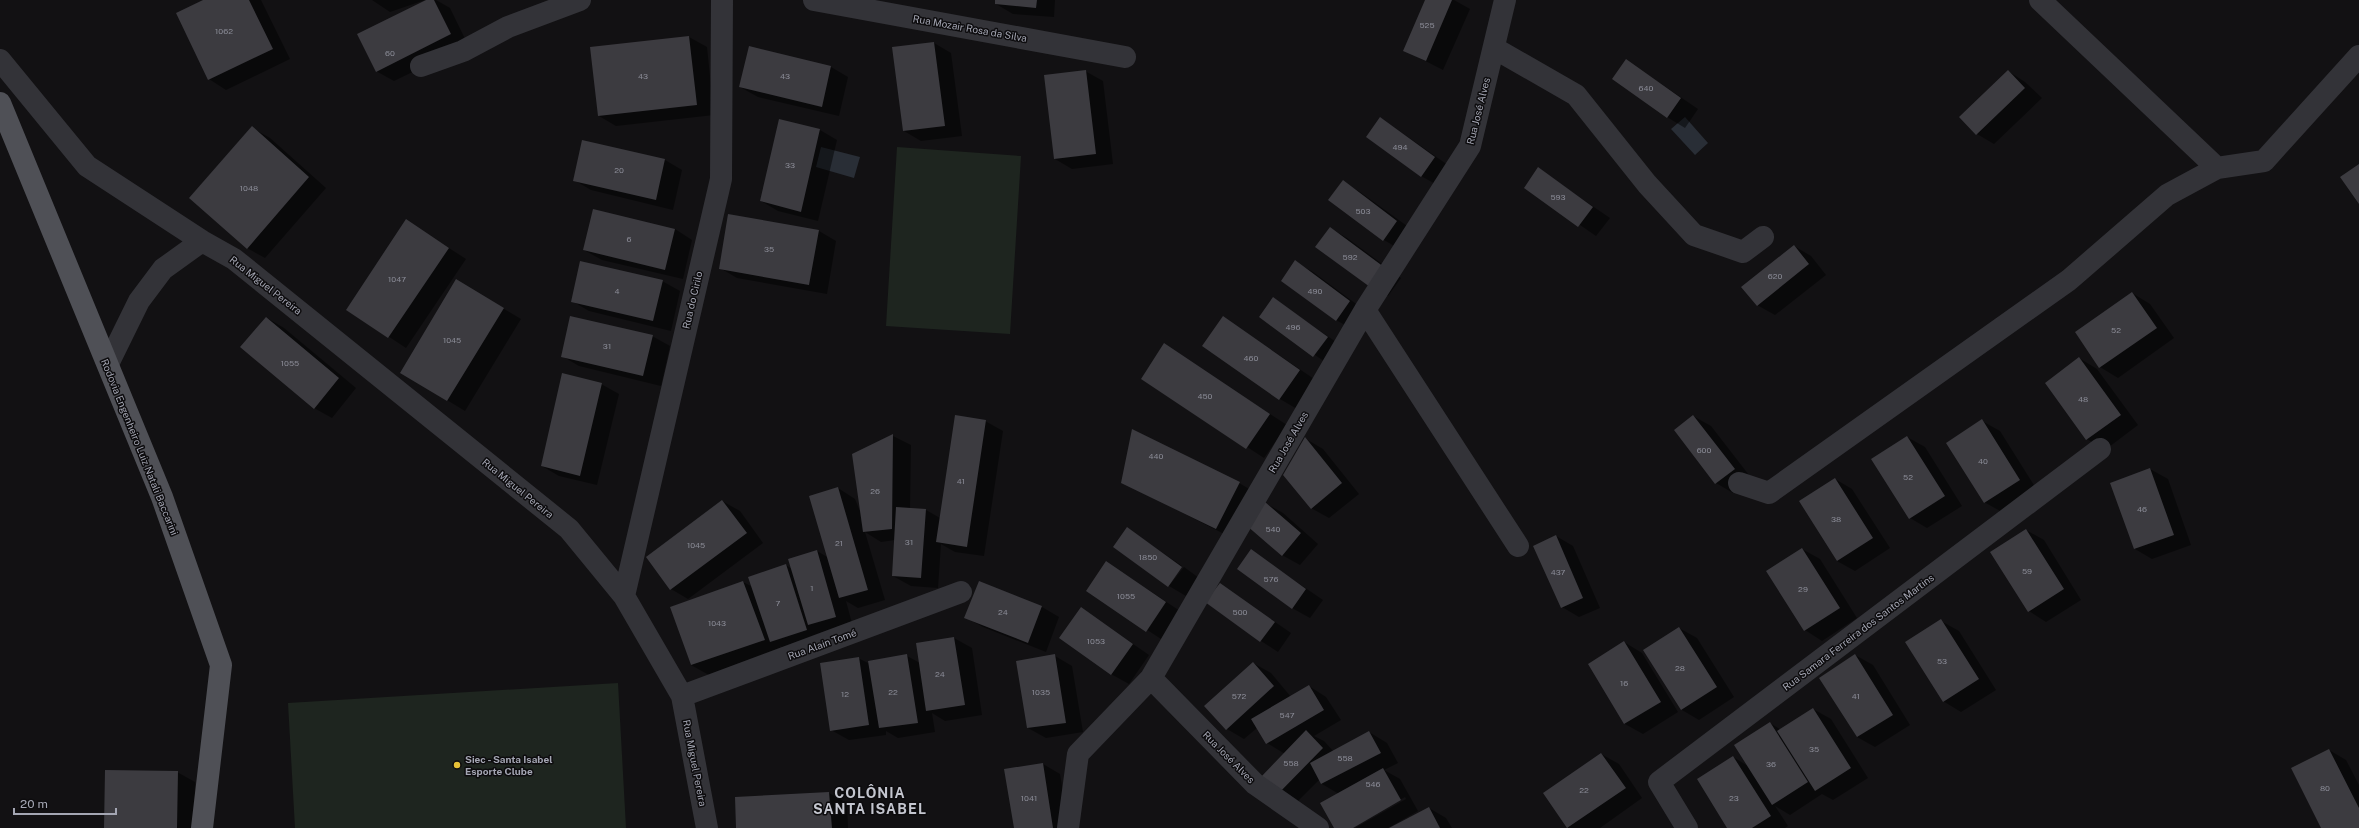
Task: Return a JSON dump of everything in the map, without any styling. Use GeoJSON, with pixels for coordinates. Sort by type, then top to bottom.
{"type":"FeatureCollection","features":[{"type":"Feature","properties":{"kind":"main road","name":"Rodovia Engenheiro Luiz Natali Baccarini"},"geometry":{"type":"LineString","coordinates":[[0,102],[162,497],[221,665],[202,828]]}},
{"type":"Feature","properties":{"kind":"street"},"geometry":{"type":"LineString","coordinates":[[421,66],[463,51],[508,28],[580,0]]}},
{"type":"Feature","properties":{"kind":"street","name":"Rua do Cirilo"},"geometry":{"type":"LineString","coordinates":[[624,596],[721,179],[722,0]]}},
{"type":"Feature","properties":{"kind":"street","name":"Rua Mozair Rosa da Silva"},"geometry":{"type":"LineString","coordinates":[[814,0],[1125,57]]}},
{"type":"Feature","properties":{"kind":"street","name":"Rua José Alves"},"geometry":{"type":"LineString","coordinates":[[1318,828],[1255,784],[1151,678],[1365,310],[1470,146],[1505,0]]}},
{"type":"Feature","properties":{"kind":"street"},"geometry":{"type":"LineString","coordinates":[[2040,0],[2217,168]]}},
{"type":"Feature","properties":{"kind":"street"},"geometry":{"type":"LineString","coordinates":[[1494,48],[1576,95],[1647,184],[1694,235],[1743,252],[1763,237]]}},
{"type":"Feature","properties":{"kind":"street"},"geometry":{"type":"LineString","coordinates":[[1739,483],[1769,494],[2069,280],[2167,194],[2217,168],[2264,161],[2359,56]]}},
{"type":"Feature","properties":{"kind":"street","name":"Rua Miguel Pereira"},"geometry":{"type":"LineString","coordinates":[[0,60],[87,166],[202,241],[234,259],[569,530],[624,596],[682,696],[707,828]]}},
{"type":"Feature","properties":{"kind":"street"},"geometry":{"type":"LineString","coordinates":[[108,364],[139,301],[162,269],[202,241]]}},
{"type":"Feature","properties":{"kind":"street"},"geometry":{"type":"LineString","coordinates":[[1365,310],[1518,546]]}},
{"type":"Feature","properties":{"kind":"street","name":"Rua Samara Ferreira dos Santos Martins"},"geometry":{"type":"LineString","coordinates":[[1687,828],[1658,782],[2100,449]]}},
{"type":"Feature","properties":{"kind":"street","name":"Rua Alain Tomé"},"geometry":{"type":"LineString","coordinates":[[682,696],[961,592]]}},
{"type":"Feature","properties":{"kind":"street"},"geometry":{"type":"LineString","coordinates":[[1068,828],[1078,754],[1151,678]]}},
{"type":"Feature","properties":{"kind":"shaded area"},"geometry":{"type":"Polygon","coordinates":[[[1685,117],[1708,143],[1695,155],[1671,129],[1685,117]]]}},
{"type":"Feature","properties":{"kind":"shaded area"},"geometry":{"type":"Polygon","coordinates":[[[821,147],[860,157],[854,178],[816,167],[821,147]]]}},
{"type":"Feature","properties":{"kind":"shaded area"},"geometry":{"type":"Polygon","coordinates":[[[897,147],[1021,156],[1010,334],[886,326],[897,147]]]}},
{"type":"Feature","properties":{"kind":"shaded area","name":"Siec - Santa Isabel Esporte Clube"},"geometry":{"type":"Polygon","coordinates":[[[618,683],[626,828],[295,828],[288,703],[618,683]]]}},
{"type":"Feature","properties":{"kind":"building"},"geometry":{"type":"Polygon","coordinates":[[[203,0],[249,0],[273,49],[208,80],[176,13],[203,0]]]}},
{"type":"Feature","properties":{"kind":"building"},"geometry":{"type":"Polygon","coordinates":[[[426,0],[434,0],[451,34],[376,72],[357,34],[426,0]]]}},
{"type":"Feature","properties":{"kind":"building"},"geometry":{"type":"Polygon","coordinates":[[[995,0],[1037,0],[1036,8],[995,4],[995,0]]]}},
{"type":"Feature","properties":{"kind":"building"},"geometry":{"type":"Polygon","coordinates":[[[1425,0],[1452,0],[1426,61],[1403,51],[1425,0]]]}},
{"type":"Feature","properties":{"kind":"building"},"geometry":{"type":"Polygon","coordinates":[[[689,36],[697,105],[598,116],[590,47],[689,36]]]}},
{"type":"Feature","properties":{"kind":"building"},"geometry":{"type":"Polygon","coordinates":[[[934,42],[945,126],[903,131],[892,47],[934,42]]]}},
{"type":"Feature","properties":{"kind":"building"},"geometry":{"type":"Polygon","coordinates":[[[749,46],[831,66],[822,107],[739,87],[749,46]]]}},
{"type":"Feature","properties":{"kind":"building"},"geometry":{"type":"Polygon","coordinates":[[[1626,59],[1681,98],[1667,118],[1612,79],[1626,59]]]}},
{"type":"Feature","properties":{"kind":"building"},"geometry":{"type":"Polygon","coordinates":[[[1086,70],[1096,154],[1054,159],[1044,75],[1086,70]]]}},
{"type":"Feature","properties":{"kind":"building"},"geometry":{"type":"Polygon","coordinates":[[[2008,70],[2025,88],[1976,135],[1959,117],[2008,70]]]}},
{"type":"Feature","properties":{"kind":"building"},"geometry":{"type":"Polygon","coordinates":[[[1380,117],[1435,157],[1421,177],[1366,137],[1380,117]]]}},
{"type":"Feature","properties":{"kind":"building"},"geometry":{"type":"Polygon","coordinates":[[[779,119],[820,129],[801,212],[760,201],[779,119]]]}},
{"type":"Feature","properties":{"kind":"building"},"geometry":{"type":"Polygon","coordinates":[[[252,126],[309,177],[247,249],[189,198],[252,126]]]}},
{"type":"Feature","properties":{"kind":"building"},"geometry":{"type":"Polygon","coordinates":[[[582,140],[665,159],[656,200],[573,181],[582,140]]]}},
{"type":"Feature","properties":{"kind":"building"},"geometry":{"type":"Polygon","coordinates":[[[2359,164],[2359,204],[2340,177],[2359,164]]]}},
{"type":"Feature","properties":{"kind":"building"},"geometry":{"type":"Polygon","coordinates":[[[1538,167],[1593,207],[1578,227],[1524,188],[1538,167]]]}},
{"type":"Feature","properties":{"kind":"building"},"geometry":{"type":"Polygon","coordinates":[[[1343,180],[1397,221],[1383,241],[1328,200],[1343,180]]]}},
{"type":"Feature","properties":{"kind":"building"},"geometry":{"type":"Polygon","coordinates":[[[593,209],[675,229],[665,270],[583,250],[593,209]]]}},
{"type":"Feature","properties":{"kind":"building"},"geometry":{"type":"Polygon","coordinates":[[[728,214],[819,230],[809,285],[719,269],[728,214]]]}},
{"type":"Feature","properties":{"kind":"building"},"geometry":{"type":"Polygon","coordinates":[[[406,219],[449,248],[388,338],[346,310],[406,219]]]}},
{"type":"Feature","properties":{"kind":"building"},"geometry":{"type":"Polygon","coordinates":[[[1330,227],[1384,267],[1370,287],[1315,247],[1330,227]]]}},
{"type":"Feature","properties":{"kind":"building"},"geometry":{"type":"Polygon","coordinates":[[[1794,245],[1809,264],[1757,306],[1741,287],[1794,245]]]}},
{"type":"Feature","properties":{"kind":"building"},"geometry":{"type":"Polygon","coordinates":[[[1295,260],[1350,301],[1336,321],[1281,281],[1295,260]]]}},
{"type":"Feature","properties":{"kind":"building"},"geometry":{"type":"Polygon","coordinates":[[[580,261],[663,280],[653,321],[571,302],[580,261]]]}},
{"type":"Feature","properties":{"kind":"building"},"geometry":{"type":"Polygon","coordinates":[[[456,279],[504,308],[447,401],[400,373],[456,279]]]}},
{"type":"Feature","properties":{"kind":"building"},"geometry":{"type":"Polygon","coordinates":[[[2132,292],[2157,328],[2099,368],[2075,332],[2132,292]]]}},
{"type":"Feature","properties":{"kind":"building"},"geometry":{"type":"Polygon","coordinates":[[[1273,297],[1328,337],[1313,357],[1259,317],[1273,297]]]}},
{"type":"Feature","properties":{"kind":"building"},"geometry":{"type":"Polygon","coordinates":[[[570,316],[653,335],[643,376],[561,357],[570,316]]]}},
{"type":"Feature","properties":{"kind":"building"},"geometry":{"type":"Polygon","coordinates":[[[1223,316],[1300,370],[1279,400],[1202,346],[1223,316]]]}},
{"type":"Feature","properties":{"kind":"building"},"geometry":{"type":"Polygon","coordinates":[[[266,317],[339,378],[314,409],[240,347],[266,317]]]}},
{"type":"Feature","properties":{"kind":"building"},"geometry":{"type":"Polygon","coordinates":[[[1164,343],[1270,414],[1246,449],[1141,379],[1164,343]]]}},
{"type":"Feature","properties":{"kind":"building"},"geometry":{"type":"Polygon","coordinates":[[[2079,357],[2121,415],[2086,440],[2045,383],[2079,357]]]}},
{"type":"Feature","properties":{"kind":"building"},"geometry":{"type":"Polygon","coordinates":[[[562,373],[602,383],[580,476],[541,466],[562,373]]]}},
{"type":"Feature","properties":{"kind":"building"},"geometry":{"type":"Polygon","coordinates":[[[955,415],[986,420],[967,547],[936,542],[955,415]]]}},
{"type":"Feature","properties":{"kind":"building"},"geometry":{"type":"Polygon","coordinates":[[[1693,415],[1735,469],[1715,484],[1674,430],[1693,415]]]}},
{"type":"Feature","properties":{"kind":"building"},"geometry":{"type":"Polygon","coordinates":[[[1982,419],[2020,480],[1984,503],[1946,443],[1982,419]]]}},
{"type":"Feature","properties":{"kind":"building"},"geometry":{"type":"Polygon","coordinates":[[[1132,429],[1240,482],[1216,529],[1121,483],[1132,429]]]}},
{"type":"Feature","properties":{"kind":"building"},"geometry":{"type":"Polygon","coordinates":[[[893,434],[892,529],[863,532],[852,454],[893,434]]]}},
{"type":"Feature","properties":{"kind":"building"},"geometry":{"type":"Polygon","coordinates":[[[1907,436],[1945,496],[1909,519],[1871,459],[1907,436]]]}},
{"type":"Feature","properties":{"kind":"building"},"geometry":{"type":"Polygon","coordinates":[[[1305,437],[1342,483],[1311,509],[1283,475],[1305,437]]]}},
{"type":"Feature","properties":{"kind":"building"},"geometry":{"type":"Polygon","coordinates":[[[2150,468],[2174,535],[2134,549],[2110,483],[2150,468]]]}},
{"type":"Feature","properties":{"kind":"building"},"geometry":{"type":"Polygon","coordinates":[[[1835,478],[1873,538],[1837,561],[1799,501],[1835,478]]]}},
{"type":"Feature","properties":{"kind":"building"},"geometry":{"type":"Polygon","coordinates":[[[838,487],[868,590],[839,598],[809,496],[838,487]]]}},
{"type":"Feature","properties":{"kind":"building"},"geometry":{"type":"Polygon","coordinates":[[[722,500],[747,533],[670,590],[646,557],[722,500]]]}},
{"type":"Feature","properties":{"kind":"building"},"geometry":{"type":"Polygon","coordinates":[[[1265,502],[1301,533],[1282,556],[1246,525],[1265,502]]]}},
{"type":"Feature","properties":{"kind":"building"},"geometry":{"type":"Polygon","coordinates":[[[896,507],[926,509],[921,578],[892,576],[896,507]]]}},
{"type":"Feature","properties":{"kind":"building"},"geometry":{"type":"Polygon","coordinates":[[[1127,527],[1182,567],[1168,587],[1113,547],[1127,527]]]}},
{"type":"Feature","properties":{"kind":"building"},"geometry":{"type":"Polygon","coordinates":[[[2026,529],[2064,589],[2028,612],[1990,552],[2026,529]]]}},
{"type":"Feature","properties":{"kind":"building"},"geometry":{"type":"Polygon","coordinates":[[[1556,535],[1583,598],[1561,608],[1533,546],[1556,535]]]}},
{"type":"Feature","properties":{"kind":"building"},"geometry":{"type":"Polygon","coordinates":[[[1802,548],[1840,608],[1804,631],[1766,571],[1802,548]]]}},
{"type":"Feature","properties":{"kind":"building"},"geometry":{"type":"Polygon","coordinates":[[[1251,549],[1306,589],[1292,609],[1237,569],[1251,549]]]}},
{"type":"Feature","properties":{"kind":"building"},"geometry":{"type":"Polygon","coordinates":[[[817,550],[836,617],[808,625],[788,559],[817,550]]]}},
{"type":"Feature","properties":{"kind":"building"},"geometry":{"type":"Polygon","coordinates":[[[1106,561],[1166,602],[1146,632],[1086,591],[1106,561]]]}},
{"type":"Feature","properties":{"kind":"building"},"geometry":{"type":"Polygon","coordinates":[[[786,564],[807,630],[770,642],[748,577],[786,564]]]}},
{"type":"Feature","properties":{"kind":"building"},"geometry":{"type":"Polygon","coordinates":[[[743,581],[765,640],[691,665],[670,607],[743,581]]]}},
{"type":"Feature","properties":{"kind":"building"},"geometry":{"type":"Polygon","coordinates":[[[979,581],[1042,606],[1028,643],[964,618],[979,581]]]}},
{"type":"Feature","properties":{"kind":"building"},"geometry":{"type":"Polygon","coordinates":[[[1220,583],[1275,622],[1260,642],[1205,602],[1220,583]]]}},
{"type":"Feature","properties":{"kind":"building"},"geometry":{"type":"Polygon","coordinates":[[[1081,607],[1133,644],[1111,675],[1059,638],[1081,607]]]}},
{"type":"Feature","properties":{"kind":"building"},"geometry":{"type":"Polygon","coordinates":[[[1941,619],[1979,679],[1943,702],[1905,642],[1941,619]]]}},
{"type":"Feature","properties":{"kind":"building"},"geometry":{"type":"Polygon","coordinates":[[[1679,627],[1717,687],[1681,710],[1643,650],[1679,627]]]}},
{"type":"Feature","properties":{"kind":"building"},"geometry":{"type":"Polygon","coordinates":[[[954,637],[965,705],[926,711],[916,643],[954,637]]]}},
{"type":"Feature","properties":{"kind":"building"},"geometry":{"type":"Polygon","coordinates":[[[1624,641],[1661,702],[1624,724],[1588,664],[1624,641]]]}},
{"type":"Feature","properties":{"kind":"building"},"geometry":{"type":"Polygon","coordinates":[[[907,654],[918,723],[879,728],[868,661],[907,654]]]}},
{"type":"Feature","properties":{"kind":"building"},"geometry":{"type":"Polygon","coordinates":[[[1055,654],[1066,723],[1027,728],[1016,661],[1055,654]]]}},
{"type":"Feature","properties":{"kind":"building"},"geometry":{"type":"Polygon","coordinates":[[[1855,654],[1893,715],[1857,737],[1819,678],[1855,654]]]}},
{"type":"Feature","properties":{"kind":"building"},"geometry":{"type":"Polygon","coordinates":[[[859,657],[869,725],[830,731],[820,663],[859,657]]]}},
{"type":"Feature","properties":{"kind":"building"},"geometry":{"type":"Polygon","coordinates":[[[1253,662],[1274,686],[1226,730],[1204,706],[1253,662]]]}},
{"type":"Feature","properties":{"kind":"building"},"geometry":{"type":"Polygon","coordinates":[[[1309,685],[1324,710],[1266,744],[1251,719],[1309,685]]]}},
{"type":"Feature","properties":{"kind":"building"},"geometry":{"type":"Polygon","coordinates":[[[1813,708],[1851,768],[1815,791],[1777,731],[1813,708]]]}},
{"type":"Feature","properties":{"kind":"building"},"geometry":{"type":"Polygon","coordinates":[[[1770,722],[1808,782],[1772,805],[1734,745],[1770,722]]]}},
{"type":"Feature","properties":{"kind":"building"},"geometry":{"type":"Polygon","coordinates":[[[1306,730],[1323,748],[1276,796],[1259,779],[1306,730]]]}},
{"type":"Feature","properties":{"kind":"building"},"geometry":{"type":"Polygon","coordinates":[[[1369,731],[1381,753],[1321,784],[1310,763],[1369,731]]]}},
{"type":"Feature","properties":{"kind":"building"},"geometry":{"type":"Polygon","coordinates":[[[2329,749],[2359,808],[2359,828],[2321,828],[2291,768],[2329,749]]]}},
{"type":"Feature","properties":{"kind":"building"},"geometry":{"type":"Polygon","coordinates":[[[1601,753],[1626,788],[1567,828],[1543,793],[1601,753]]]}},
{"type":"Feature","properties":{"kind":"building"},"geometry":{"type":"Polygon","coordinates":[[[1733,756],[1771,816],[1752,828],[1727,828],[1697,779],[1733,756]]]}},
{"type":"Feature","properties":{"kind":"building"},"geometry":{"type":"Polygon","coordinates":[[[1043,763],[1053,828],[1014,828],[1004,769],[1043,763]]]}},
{"type":"Feature","properties":{"kind":"building"},"geometry":{"type":"Polygon","coordinates":[[[1383,768],[1401,800],[1353,828],[1334,828],[1320,803],[1383,768]]]}},
{"type":"Feature","properties":{"kind":"building"},"geometry":{"type":"Polygon","coordinates":[[[105,770],[178,771],[177,828],[104,828],[105,770]]]}},
{"type":"Feature","properties":{"kind":"building"},"geometry":{"type":"Polygon","coordinates":[[[829,792],[832,828],[736,828],[735,797],[829,792]]]}},
{"type":"Feature","properties":{"kind":"building"},"geometry":{"type":"Polygon","coordinates":[[[1429,807],[1440,828],[1389,828],[1429,807]]]}},
{"type":"Feature","properties":{"kind":"place","name":"Siec - Santa Isabel Esporte Clube"},"geometry":{"type":"Point","coordinates":[457,765]}},
{"type":"Feature","properties":{"kind":"district","name":"COLÔNIA SANTA ISABEL"},"geometry":{"type":"Point","coordinates":[870,802]}}]}
